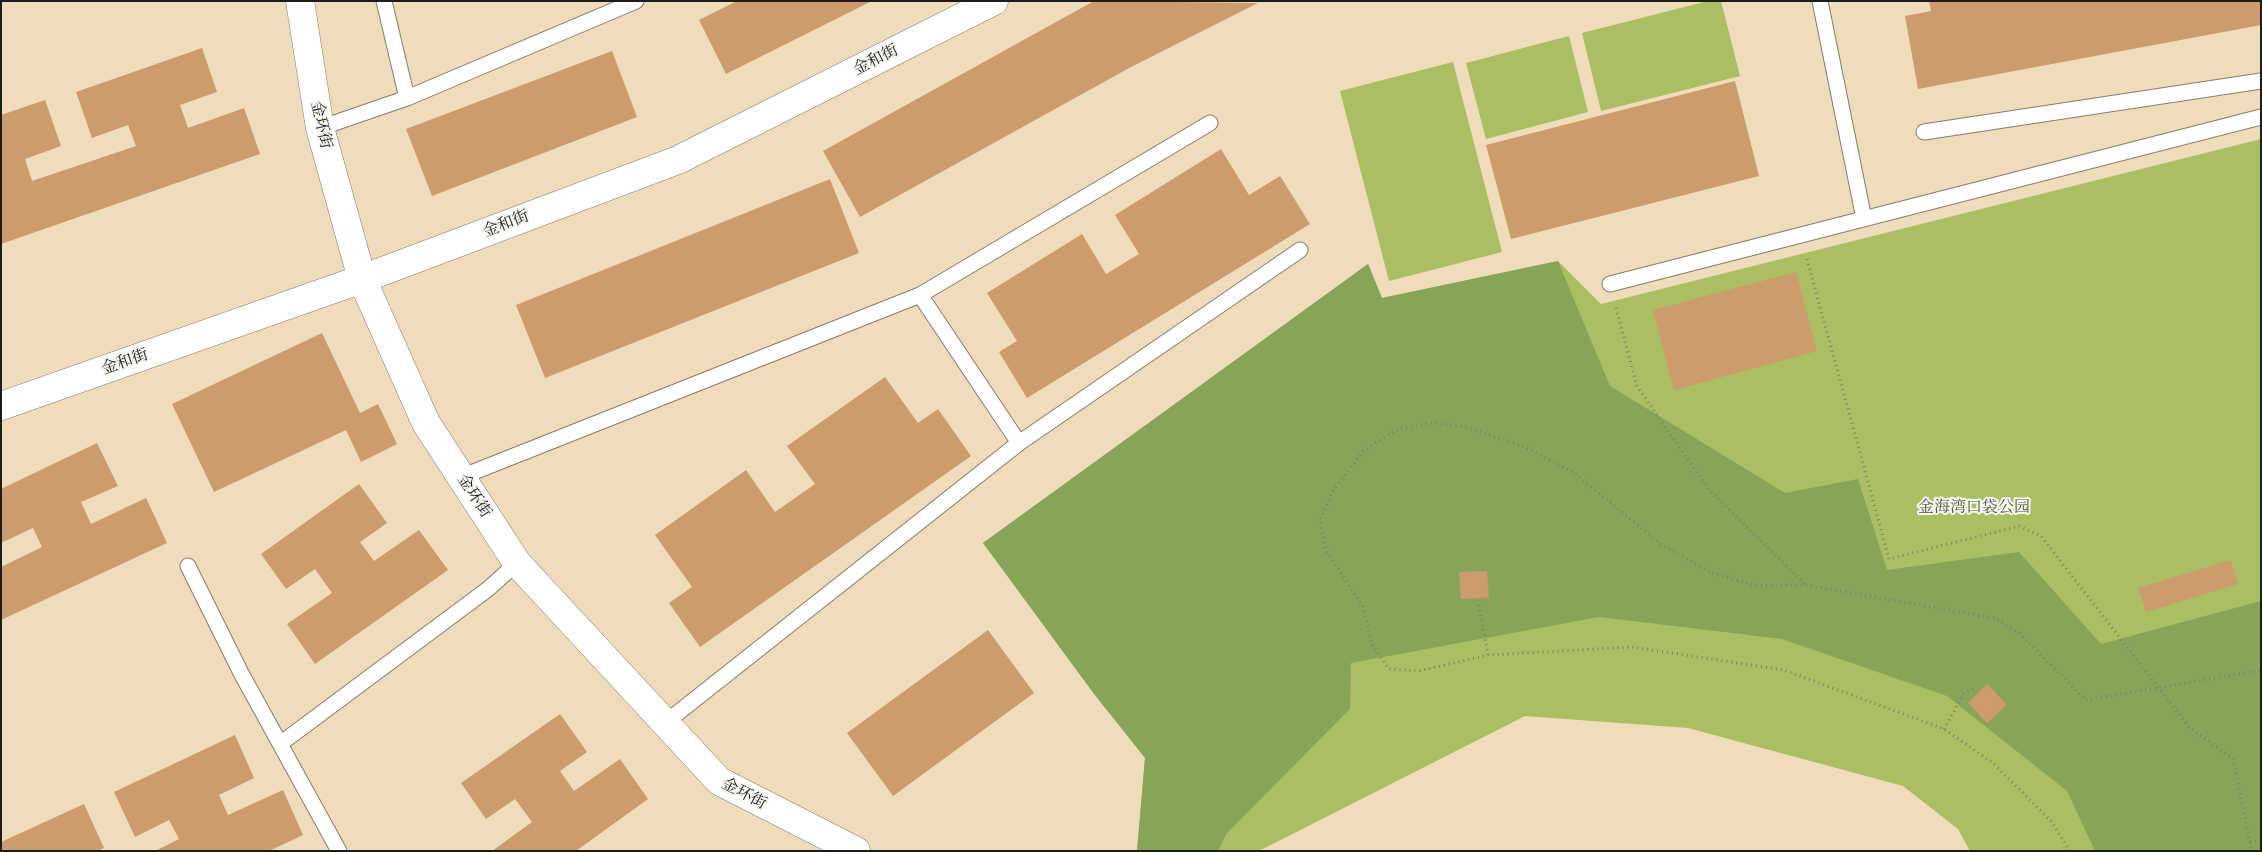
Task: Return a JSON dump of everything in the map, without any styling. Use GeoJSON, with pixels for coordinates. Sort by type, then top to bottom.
{"type":"FeatureCollection","features":[{"type":"Feature","properties":{"kind":"street","name":"金环街"},"geometry":{"type":"LineString","coordinates":[[300,1],[320,128],[362,278],[426,423],[461,477],[518,563],[718,781],[856,851]]}},
{"type":"Feature","properties":{"kind":"street","name":"金和街"},"geometry":{"type":"LineString","coordinates":[[1,406],[362,278],[678,160],[994,1]]}},
{"type":"Feature","properties":{"kind":"lane"},"geometry":{"type":"LineString","coordinates":[[320,128],[408,98],[636,1]]}},
{"type":"Feature","properties":{"kind":"lane"},"geometry":{"type":"LineString","coordinates":[[1820,1],[1864,218]]}},
{"type":"Feature","properties":{"kind":"lane"},"geometry":{"type":"LineString","coordinates":[[387,2],[408,98]]}},
{"type":"Feature","properties":{"kind":"lane"},"geometry":{"type":"LineString","coordinates":[[1924,132],[2261,81]]}},
{"type":"Feature","properties":{"kind":"lane"},"geometry":{"type":"LineString","coordinates":[[1610,284],[2261,117]]}},
{"type":"Feature","properties":{"kind":"lane"},"geometry":{"type":"LineString","coordinates":[[461,477],[920,295],[1210,123]]}},
{"type":"Feature","properties":{"kind":"lane"},"geometry":{"type":"LineString","coordinates":[[665,723],[1019,443],[1300,250]]}},
{"type":"Feature","properties":{"kind":"lane"},"geometry":{"type":"LineString","coordinates":[[920,295],[1019,443]]}},
{"type":"Feature","properties":{"kind":"lane"},"geometry":{"type":"LineString","coordinates":[[280,744],[488,589],[518,563]]}},
{"type":"Feature","properties":{"kind":"lane"},"geometry":{"type":"LineString","coordinates":[[188,566],[241,672],[339,851]]}},
{"type":"Feature","properties":{"kind":"path"},"geometry":{"type":"LineString","coordinates":[[1800,235],[1889,559],[2020,526],[2041,536],[2189,727],[2233,759],[2252,851]]}},
{"type":"Feature","properties":{"kind":"path"},"geometry":{"type":"LineString","coordinates":[[1610,284],[1637,386],[1708,489],[1806,585]]}},
{"type":"Feature","properties":{"kind":"path"},"geometry":{"type":"LineString","coordinates":[[2070,851],[2052,821],[1993,762],[1944,729],[1784,670],[1632,647],[1488,654],[1419,671],[1389,669],[1372,645],[1362,607],[1326,550],[1320,520],[1334,489],[1363,451],[1396,430],[1430,423],[1467,427],[1522,446],[1573,472],[1661,544],[1709,572],[1758,586],[1806,585],[1994,618],[2019,633],[2086,700],[2261,670]]}},
{"type":"Feature","properties":{"kind":"path"},"geometry":{"type":"LineString","coordinates":[[1479,605],[1488,654]]}},
{"type":"Feature","properties":{"kind":"path"},"geometry":{"type":"LineString","coordinates":[[1944,729],[1964,694],[1974,690]]}},
{"type":"Feature","properties":{"kind":"path"},"geometry":{"type":"LineString","coordinates":[[2250,842],[2261,840]]}},
{"type":"Feature","properties":{"kind":"green space"},"geometry":{"type":"Polygon","coordinates":[[[1708,1],[1721,1],[1740,76],[1601,111],[1582,33],[1708,1]]]}},
{"type":"Feature","properties":{"kind":"green space"},"geometry":{"type":"Polygon","coordinates":[[[1569,36],[1588,112],[1486,139],[1466,63],[1569,36]]]}},
{"type":"Feature","properties":{"kind":"green space"},"geometry":{"type":"Polygon","coordinates":[[[1453,62],[1502,252],[1389,281],[1340,91],[1453,62]]]}},
{"type":"Feature","properties":{"kind":"green space","name":"金海湾口袋公园"},"geometry":{"type":"Polygon","coordinates":[[[2261,139],[2261,851],[1970,851],[1958,829],[1903,786],[1688,728],[1525,716],[1259,851],[1137,851],[1145,758],[983,543],[1368,264],[1382,298],[1558,261],[1601,304],[2261,139]]]}},
{"type":"Feature","properties":{"kind":"green space"},"geometry":{"type":"Polygon","coordinates":[[[1558,261],[1610,386],[1785,493],[1858,479],[1887,570],[2019,552],[2101,644],[2261,601],[2261,851],[2095,851],[2067,791],[1947,696],[1782,639],[1599,617],[1351,663],[1350,709],[1226,834],[1218,851],[1137,851],[1145,758],[1094,694],[983,543],[1368,264],[1382,298],[1558,261]]]}},
{"type":"Feature","properties":{"kind":"building"},"geometry":{"type":"Polygon","coordinates":[[[737,1],[872,1],[726,74],[699,20],[737,1]]]}},
{"type":"Feature","properties":{"kind":"building"},"geometry":{"type":"Polygon","coordinates":[[[1094,1],[1258,3],[1131,67],[860,217],[823,151],[1094,1]]]}},
{"type":"Feature","properties":{"kind":"building"},"geometry":{"type":"Polygon","coordinates":[[[1929,1],[2261,1],[2261,25],[1918,89],[1905,16],[1931,11],[1929,1]]]}},
{"type":"Feature","properties":{"kind":"building"},"geometry":{"type":"Polygon","coordinates":[[[202,48],[217,92],[180,105],[188,128],[244,108],[260,154],[1,244],[1,115],[45,100],[61,146],[25,159],[32,181],[136,146],[128,125],[92,138],[76,92],[202,48]]]}},
{"type":"Feature","properties":{"kind":"building"},"geometry":{"type":"Polygon","coordinates":[[[612,51],[637,117],[432,196],[406,129],[612,51]]]}},
{"type":"Feature","properties":{"kind":"building"},"geometry":{"type":"Polygon","coordinates":[[[1735,81],[1759,176],[1511,239],[1486,145],[1735,81]]]}},
{"type":"Feature","properties":{"kind":"building"},"geometry":{"type":"Polygon","coordinates":[[[1221,149],[1249,195],[1280,176],[1310,224],[1027,398],[999,352],[1017,341],[987,293],[1082,234],[1106,274],[1139,254],[1115,215],[1221,149]]]}},
{"type":"Feature","properties":{"kind":"building"},"geometry":{"type":"Polygon","coordinates":[[[830,179],[859,253],[545,378],[516,305],[830,179]]]}},
{"type":"Feature","properties":{"kind":"building"},"geometry":{"type":"Polygon","coordinates":[[[1796,272],[1817,351],[1674,390],[1653,310],[1796,272]]]}},
{"type":"Feature","properties":{"kind":"building"},"geometry":{"type":"Polygon","coordinates":[[[322,333],[360,413],[378,404],[397,444],[361,462],[346,430],[214,492],[172,404],[322,333]]]}},
{"type":"Feature","properties":{"kind":"building"},"geometry":{"type":"Polygon","coordinates":[[[885,377],[918,423],[938,409],[971,456],[700,647],[669,603],[692,587],[655,535],[746,470],[775,512],[815,484],[787,446],[885,377]]]}},
{"type":"Feature","properties":{"kind":"building"},"geometry":{"type":"Polygon","coordinates":[[[97,443],[118,486],[81,502],[91,524],[146,498],[167,543],[1,620],[1,567],[42,547],[33,528],[1,543],[1,489],[97,443]]]}},
{"type":"Feature","properties":{"kind":"building"},"geometry":{"type":"Polygon","coordinates":[[[359,484],[387,523],[360,542],[374,561],[419,530],[448,570],[315,664],[287,624],[332,593],[315,569],[286,589],[261,554],[359,484]]]}},
{"type":"Feature","properties":{"kind":"building"},"geometry":{"type":"Polygon","coordinates":[[[2231,560],[2238,584],[2146,612],[2138,588],[2231,560]]]}},
{"type":"Feature","properties":{"kind":"building"},"geometry":{"type":"Polygon","coordinates":[[[1487,571],[1489,598],[1461,599],[1459,572],[1487,571]]]}},
{"type":"Feature","properties":{"kind":"building"},"geometry":{"type":"Polygon","coordinates":[[[988,630],[1034,693],[893,796],[847,733],[988,630]]]}},
{"type":"Feature","properties":{"kind":"building"},"geometry":{"type":"Polygon","coordinates":[[[1987,684],[2007,705],[1987,723],[1968,703],[1987,684]]]}},
{"type":"Feature","properties":{"kind":"building"},"geometry":{"type":"Polygon","coordinates":[[[560,714],[587,752],[560,771],[574,791],[620,759],[648,799],[576,851],[492,851],[532,822],[515,799],[486,819],[461,783],[560,714]]]}},
{"type":"Feature","properties":{"kind":"building"},"geometry":{"type":"Polygon","coordinates":[[[235,735],[254,778],[219,795],[228,815],[283,790],[303,835],[269,851],[155,851],[179,839],[169,820],[135,837],[114,792],[235,735]]]}},
{"type":"Feature","properties":{"kind":"building"},"geometry":{"type":"Polygon","coordinates":[[[84,804],[104,848],[98,851],[1,851],[1,842],[84,804]]]}}]}
